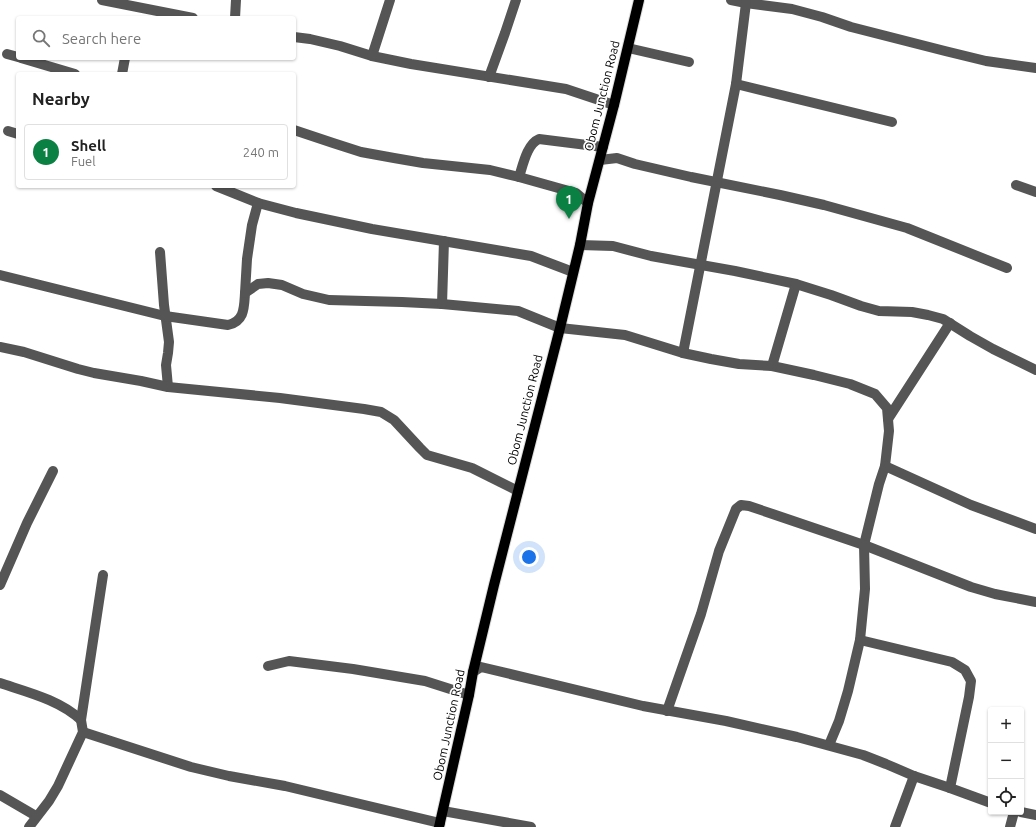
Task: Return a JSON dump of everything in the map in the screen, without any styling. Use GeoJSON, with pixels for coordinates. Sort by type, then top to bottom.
{"type":"FeatureCollection","features":[{"type":"Feature","properties":{"kind":"main road","name":"Obom Junction Road"},"geometry":{"type":"LineString","coordinates":[[440,825],[494,586],[560,328],[580,245],[588,203],[614,105],[639,0]]}},
{"type":"Feature","properties":{"kind":"street"},"geometry":{"type":"LineString","coordinates":[[102,0],[183,16]]}},
{"type":"Feature","properties":{"kind":"street"},"geometry":{"type":"LineString","coordinates":[[235,16],[236,0]]}},
{"type":"Feature","properties":{"kind":"street"},"geometry":{"type":"LineString","coordinates":[[372,56],[390,0]]}},
{"type":"Feature","properties":{"kind":"street"},"geometry":{"type":"LineString","coordinates":[[489,77],[516,0]]}},
{"type":"Feature","properties":{"kind":"street"},"geometry":{"type":"LineString","coordinates":[[731,0],[792,9],[986,61],[1036,68]]}},
{"type":"Feature","properties":{"kind":"street"},"geometry":{"type":"LineString","coordinates":[[683,352],[736,84],[746,3]]}},
{"type":"Feature","properties":{"kind":"street"},"geometry":{"type":"LineString","coordinates":[[134,16],[136,7]]}},
{"type":"Feature","properties":{"kind":"street"},"geometry":{"type":"LineString","coordinates":[[296,37],[340,46],[372,56],[489,77],[538,83],[566,89],[614,105]]}},
{"type":"Feature","properties":{"kind":"street"},"geometry":{"type":"LineString","coordinates":[[628,48],[689,62]]}},
{"type":"Feature","properties":{"kind":"street"},"geometry":{"type":"LineString","coordinates":[[7,54],[16,57]]}},
{"type":"Feature","properties":{"kind":"street"},"geometry":{"type":"LineString","coordinates":[[26,60],[68,72]]}},
{"type":"Feature","properties":{"kind":"street"},"geometry":{"type":"LineString","coordinates":[[122,72],[125,60]]}},
{"type":"Feature","properties":{"kind":"street"},"geometry":{"type":"LineString","coordinates":[[736,84],[892,122]]}},
{"type":"Feature","properties":{"kind":"street"},"geometry":{"type":"LineString","coordinates":[[296,131],[361,152],[423,163],[490,170],[519,177],[576,193],[588,203]]}},
{"type":"Feature","properties":{"kind":"street"},"geometry":{"type":"LineString","coordinates":[[519,177],[530,147],[534,141],[539,139],[603,147]]}},
{"type":"Feature","properties":{"kind":"street"},"geometry":{"type":"LineString","coordinates":[[600,160],[617,158],[635,164],[691,177],[780,195],[908,228],[1007,268]]}},
{"type":"Feature","properties":{"kind":"street"},"geometry":{"type":"LineString","coordinates":[[1016,185],[1036,192]]}},
{"type":"Feature","properties":{"kind":"street"},"geometry":{"type":"LineString","coordinates":[[221,188],[258,203],[296,213],[372,229],[531,256],[573,272]]}},
{"type":"Feature","properties":{"kind":"street"},"geometry":{"type":"LineString","coordinates":[[0,275],[165,316],[228,325],[239,320],[243,311],[247,259],[252,225],[258,203]]}},
{"type":"Feature","properties":{"kind":"street"},"geometry":{"type":"LineString","coordinates":[[442,304],[444,241]]}},
{"type":"Feature","properties":{"kind":"street"},"geometry":{"type":"LineString","coordinates":[[580,245],[613,246],[651,256],[796,284],[879,311],[912,312],[943,319],[993,349],[1036,370]]}},
{"type":"Feature","properties":{"kind":"street"},"geometry":{"type":"LineString","coordinates":[[160,252],[165,316],[169,342],[166,365],[168,387]]}},
{"type":"Feature","properties":{"kind":"street"},"geometry":{"type":"LineString","coordinates":[[245,292],[258,284],[268,283],[282,285],[303,294],[328,300],[442,304],[518,311],[560,328],[625,335],[711,359],[739,364],[772,366],[814,375],[850,384],[875,394],[887,408],[889,431],[884,466],[864,545],[865,589],[860,640],[848,691],[839,721],[829,745]]}},
{"type":"Feature","properties":{"kind":"street"},"geometry":{"type":"LineString","coordinates":[[772,366],[796,284]]}},
{"type":"Feature","properties":{"kind":"street"},"geometry":{"type":"LineString","coordinates":[[888,419],[950,323]]}},
{"type":"Feature","properties":{"kind":"street"},"geometry":{"type":"LineString","coordinates":[[0,347],[24,352],[86,371],[134,379],[168,387],[280,398],[381,412],[394,420],[427,455],[472,468],[518,490]]}},
{"type":"Feature","properties":{"kind":"street"},"geometry":{"type":"LineString","coordinates":[[884,466],[971,505],[1036,528]]}},
{"type":"Feature","properties":{"kind":"street"},"geometry":{"type":"LineString","coordinates":[[0,585],[53,471]]}},
{"type":"Feature","properties":{"kind":"street"},"geometry":{"type":"LineString","coordinates":[[667,711],[698,621],[719,551],[736,509],[741,505],[749,506],[864,545],[971,587],[995,594],[1036,602]]}},
{"type":"Feature","properties":{"kind":"street"},"geometry":{"type":"LineString","coordinates":[[29,827],[49,801],[58,786],[83,732],[81,720],[103,575]]}},
{"type":"Feature","properties":{"kind":"street"},"geometry":{"type":"LineString","coordinates":[[860,640],[952,662],[965,670],[971,681],[970,697],[950,788]]}},
{"type":"Feature","properties":{"kind":"street"},"geometry":{"type":"LineString","coordinates":[[268,666],[289,662],[338,667],[425,680],[469,695]]}},
{"type":"Feature","properties":{"kind":"street"},"geometry":{"type":"LineString","coordinates":[[474,672],[481,667],[643,706],[726,721],[829,745],[886,764],[914,776],[988,802]]}},
{"type":"Feature","properties":{"kind":"street"},"geometry":{"type":"LineString","coordinates":[[0,683],[60,705],[68,709],[81,720]]}},
{"type":"Feature","properties":{"kind":"street"},"geometry":{"type":"LineString","coordinates":[[83,732],[191,767],[229,776],[285,786],[440,825]]}},
{"type":"Feature","properties":{"kind":"street"},"geometry":{"type":"LineString","coordinates":[[895,827],[914,776]]}},
{"type":"Feature","properties":{"kind":"street"},"geometry":{"type":"LineString","coordinates":[[0,795],[36,816]]}},
{"type":"Feature","properties":{"kind":"street"},"geometry":{"type":"LineString","coordinates":[[443,811],[531,827]]}},
{"type":"Feature","properties":{"kind":"street"},"geometry":{"type":"LineString","coordinates":[[1024,812],[1036,814]]}},
{"type":"Feature","properties":{"kind":"street"},"geometry":{"type":"LineString","coordinates":[[1010,827],[1013,815]]}},
{"type":"Feature","properties":{"kind":"place","name":"Shell"},"geometry":{"type":"Point","coordinates":[569,219]}}]}
